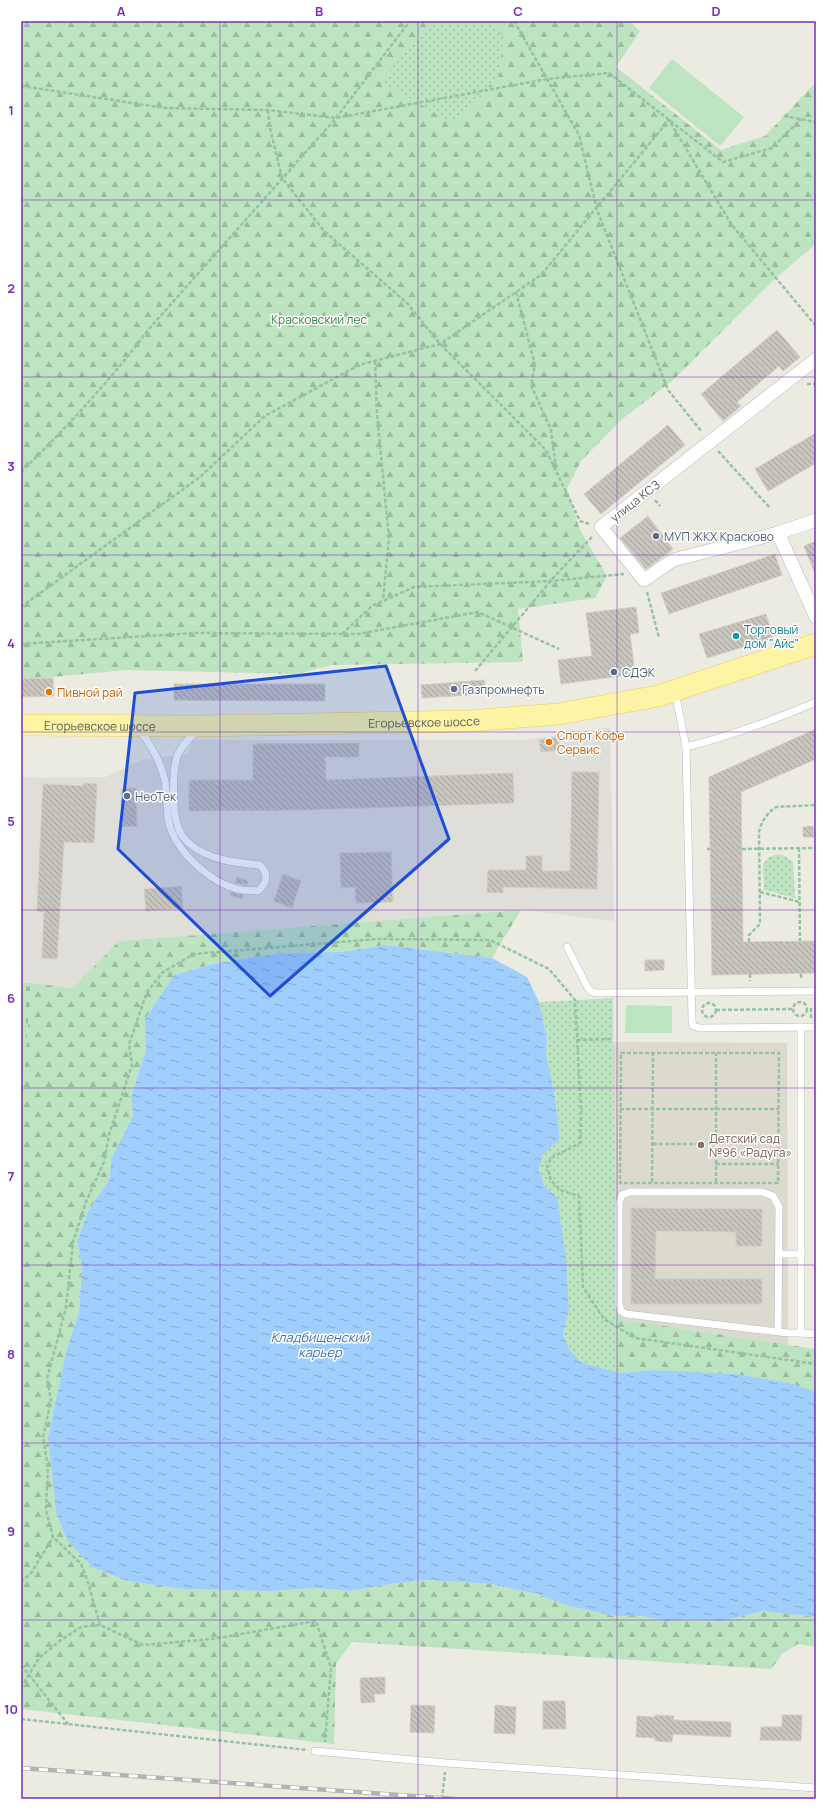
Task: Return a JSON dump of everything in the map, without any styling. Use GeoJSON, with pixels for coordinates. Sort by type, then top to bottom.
{"type":"FeatureCollection","features":[{"type":"Feature","properties":{"kind":"main road","name":"Егорьевское шоссе"},"geometry":{"type":"LineString","coordinates":[[21,725],[202,726],[468,721],[558,714],[658,696],[816,644]]}},
{"type":"Feature","properties":{"kind":"street","name":"улица КСЗ"},"geometry":{"type":"LineString","coordinates":[[641,576],[601,527],[816,358]]}},
{"type":"Feature","properties":{"kind":"street"},"geometry":{"type":"LineString","coordinates":[[641,576],[672,560],[778,533],[816,520]]}},
{"type":"Feature","properties":{"kind":"street"},"geometry":{"type":"LineString","coordinates":[[778,533],[816,617]]}},
{"type":"Feature","properties":{"kind":"lane"},"geometry":{"type":"LineString","coordinates":[[675,690],[686,747],[693,1026],[700,1028],[801,1027],[814,1024]]}},
{"type":"Feature","properties":{"kind":"lane"},"geometry":{"type":"LineString","coordinates":[[686,747],[709,741],[788,714],[816,702]]}},
{"type":"Feature","properties":{"kind":"lane"},"geometry":{"type":"LineString","coordinates":[[138,726],[156,753],[165,781],[166,803],[170,828],[179,845],[189,858],[215,880],[237,889],[258,891],[264,886],[266,879],[266,870],[260,865],[238,863],[202,852],[182,837],[177,826],[174,795],[175,766],[178,754],[186,740],[202,726]]}},
{"type":"Feature","properties":{"kind":"lane"},"geometry":{"type":"LineString","coordinates":[[567,947],[588,988],[592,992],[816,991]]}},
{"type":"Feature","properties":{"kind":"lane"},"geometry":{"type":"LineString","coordinates":[[801,1027],[801,1333]]}},
{"type":"Feature","properties":{"kind":"lane"},"geometry":{"type":"LineString","coordinates":[[778,1331],[779,1207],[773,1196],[762,1192],[630,1192],[622,1195],[619,1203],[619,1304],[621,1311],[626,1314],[778,1331],[816,1334]]}},
{"type":"Feature","properties":{"kind":"lane"},"geometry":{"type":"LineString","coordinates":[[779,1254],[801,1254]]}},
{"type":"Feature","properties":{"kind":"lane"},"geometry":{"type":"LineString","coordinates":[[315,1751],[446,1763],[816,1788]]}},
{"type":"Feature","properties":{"kind":"path"},"geometry":{"type":"LineString","coordinates":[[21,472],[54,439],[132,352],[148,330],[336,118],[410,21]]}},
{"type":"Feature","properties":{"kind":"path"},"geometry":{"type":"LineString","coordinates":[[514,21],[579,135],[596,210],[668,390],[711,442],[770,508]]}},
{"type":"Feature","properties":{"kind":"path"},"geometry":{"type":"LineString","coordinates":[[21,86],[165,108],[268,110],[336,118],[547,79],[609,73],[723,162],[772,148],[802,119]]}},
{"type":"Feature","properties":{"kind":"path"},"geometry":{"type":"LineString","coordinates":[[268,110],[270,128],[282,178],[324,231],[407,303],[440,344],[546,450],[580,521],[601,527],[551,581],[475,671]]}},
{"type":"Feature","properties":{"kind":"path"},"geometry":{"type":"LineString","coordinates":[[784,116],[816,122]]}},
{"type":"Feature","properties":{"kind":"path"},"geometry":{"type":"LineString","coordinates":[[21,606],[200,477],[266,416],[359,365],[440,344],[541,275],[669,120]]}},
{"type":"Feature","properties":{"kind":"path"},"geometry":{"type":"LineString","coordinates":[[669,120],[731,224],[816,326]]}},
{"type":"Feature","properties":{"kind":"path"},"geometry":{"type":"LineString","coordinates":[[516,292],[535,365],[531,385],[551,430],[557,472]]}},
{"type":"Feature","properties":{"kind":"path"},"geometry":{"type":"LineString","coordinates":[[375,361],[377,414],[389,538],[383,601]]}},
{"type":"Feature","properties":{"kind":"path"},"geometry":{"type":"LineString","coordinates":[[342,634],[372,606],[414,587],[641,576],[659,638]]}},
{"type":"Feature","properties":{"kind":"path"},"geometry":{"type":"LineString","coordinates":[[21,644],[196,633],[358,634],[478,612],[559,649]]}},
{"type":"Feature","properties":{"kind":"path"},"geometry":{"type":"LineString","coordinates":[[749,942],[749,936],[760,924],[760,826],[771,810],[782,806],[816,806]]}},
{"type":"Feature","properties":{"kind":"path"},"geometry":{"type":"LineString","coordinates":[[799,848],[800,941]]}},
{"type":"Feature","properties":{"kind":"path"},"geometry":{"type":"LineString","coordinates":[[742,849],[816,848]]}},
{"type":"Feature","properties":{"kind":"path"},"geometry":{"type":"LineString","coordinates":[[760,892],[800,902]]}},
{"type":"Feature","properties":{"kind":"path"},"geometry":{"type":"LineString","coordinates":[[100,1625],[87,1579],[81,1564],[53,1537],[46,1510],[48,1467],[43,1437],[51,1400],[47,1379],[66,1307],[73,1242],[86,1202],[104,1162],[109,1135],[132,1065],[129,1044],[147,992],[164,972],[194,954],[377,939],[490,940],[549,969],[575,1000],[580,1108],[580,1143],[551,1158],[547,1167],[550,1180],[560,1190],[579,1196],[583,1286],[604,1319],[635,1338],[816,1364]]}},
{"type":"Feature","properties":{"kind":"path"},"geometry":{"type":"LineString","coordinates":[[750,974],[750,981]]}},
{"type":"Feature","properties":{"kind":"path"},"geometry":{"type":"LineString","coordinates":[[801,974],[801,980]]}},
{"type":"Feature","properties":{"kind":"path"},"geometry":{"type":"LineString","coordinates":[[794,1009],[794,1005],[800,1002],[804,1002],[807,1008]]}},
{"type":"Feature","properties":{"kind":"path"},"geometry":{"type":"LineString","coordinates":[[709,1003],[715,1006],[716,1010],[712,1016],[709,1017],[706,1016],[702,1010],[705,1004],[709,1003]]}},
{"type":"Feature","properties":{"kind":"path"},"geometry":{"type":"LineString","coordinates":[[807,1008],[816,1008]]}},
{"type":"Feature","properties":{"kind":"path"},"geometry":{"type":"LineString","coordinates":[[794,1009],[794,1012],[800,1015],[806,1012],[807,1008]]}},
{"type":"Feature","properties":{"kind":"path"},"geometry":{"type":"LineString","coordinates":[[811,1008],[814,1024]]}},
{"type":"Feature","properties":{"kind":"path"},"geometry":{"type":"LineString","coordinates":[[790,1009],[790,1015]]}},
{"type":"Feature","properties":{"kind":"path"},"geometry":{"type":"LineString","coordinates":[[716,1010],[794,1009]]}},
{"type":"Feature","properties":{"kind":"path"},"geometry":{"type":"LineString","coordinates":[[577,1040],[613,1039]]}},
{"type":"Feature","properties":{"kind":"path"},"geometry":{"type":"LineString","coordinates":[[621,1053],[716,1053],[779,1053],[778,1183],[620,1183],[621,1053]]}},
{"type":"Feature","properties":{"kind":"path"},"geometry":{"type":"LineString","coordinates":[[652,1192],[653,1053]]}},
{"type":"Feature","properties":{"kind":"path"},"geometry":{"type":"LineString","coordinates":[[716,1053],[716,1192]]}},
{"type":"Feature","properties":{"kind":"path"},"geometry":{"type":"LineString","coordinates":[[620,1109],[779,1109]]}},
{"type":"Feature","properties":{"kind":"path"},"geometry":{"type":"LineString","coordinates":[[652,1144],[716,1144]]}},
{"type":"Feature","properties":{"kind":"path"},"geometry":{"type":"LineString","coordinates":[[716,1164],[778,1164]]}},
{"type":"Feature","properties":{"kind":"path"},"geometry":{"type":"LineString","coordinates":[[21,1582],[31,1573],[53,1537]]}},
{"type":"Feature","properties":{"kind":"path"},"geometry":{"type":"LineString","coordinates":[[21,1688],[39,1658],[61,1640],[82,1627],[100,1625],[143,1645],[212,1638],[316,1621],[331,1668],[324,1752]]}},
{"type":"Feature","properties":{"kind":"path"},"geometry":{"type":"LineString","coordinates":[[21,1665],[68,1724]]}},
{"type":"Feature","properties":{"kind":"path"},"geometry":{"type":"LineString","coordinates":[[21,1719],[315,1751]]}},
{"type":"Feature","properties":{"kind":"path"},"geometry":{"type":"LineString","coordinates":[[442,1799],[446,1763]]}},
{"type":"Feature","properties":{"kind":"highlighted area"},"geometry":{"type":"Polygon","coordinates":[[[386,666],[449,839],[270,996],[118,849],[135,693],[386,666]]]}},
{"type":"Feature","properties":{"kind":"shaded area"},"geometry":{"type":"Polygon","coordinates":[[[610,727],[614,921],[521,910],[119,941],[73,988],[21,983],[21,776],[38,778],[106,777],[141,760],[188,754],[193,740],[525,740],[610,727]]]}},
{"type":"Feature","properties":{"kind":"shaded area","name":"Детский сад №96 «Радуга»"},"geometry":{"type":"Polygon","coordinates":[[[613,1042],[787,1043],[788,1345],[625,1320],[616,1313],[613,1042]]]}},
{"type":"Feature","properties":{"kind":"green space","name":"Красковский лес"},"geometry":{"type":"Polygon","coordinates":[[[21,21],[629,21],[640,31],[616,67],[721,150],[765,136],[816,82],[816,244],[778,276],[672,381],[621,420],[581,461],[567,489],[580,530],[607,576],[595,598],[518,609],[523,662],[332,665],[297,674],[126,670],[21,680],[21,21]]]}},
{"type":"Feature","properties":{"kind":"green space"},"geometry":{"type":"Polygon","coordinates":[[[431,21],[488,21],[503,36],[500,74],[454,124],[381,81],[431,21]]]}},
{"type":"Feature","properties":{"kind":"green space"},"geometry":{"type":"Polygon","coordinates":[[[672,59],[744,117],[720,146],[649,88],[672,59]]]}},
{"type":"Feature","properties":{"kind":"green space"},"geometry":{"type":"Polygon","coordinates":[[[778,854],[783,855],[793,862],[795,898],[764,890],[763,864],[769,857],[778,854]]]}},
{"type":"Feature","properties":{"kind":"green space"},"geometry":{"type":"Polygon","coordinates":[[[521,910],[492,958],[385,945],[341,952],[280,953],[217,963],[174,975],[145,1019],[146,1050],[131,1097],[133,1116],[111,1159],[110,1178],[88,1211],[77,1242],[82,1265],[79,1312],[66,1352],[48,1437],[56,1511],[67,1540],[92,1567],[127,1581],[183,1589],[270,1591],[316,1588],[350,1591],[426,1580],[491,1584],[537,1594],[569,1606],[614,1616],[641,1616],[667,1621],[689,1619],[723,1621],[763,1611],[816,1617],[816,1647],[798,1644],[783,1653],[771,1669],[352,1642],[336,1664],[334,1744],[21,1709],[21,1115],[31,983],[73,988],[119,941],[521,910]]]}},
{"type":"Feature","properties":{"kind":"green space"},"geometry":{"type":"Polygon","coordinates":[[[21,983],[31,983],[21,1115],[21,983]]]}},
{"type":"Feature","properties":{"kind":"green space"},"geometry":{"type":"Polygon","coordinates":[[[613,998],[616,1313],[619,1373],[581,1362],[569,1349],[563,1334],[569,1310],[557,1197],[545,1187],[539,1170],[542,1156],[560,1139],[555,1097],[546,1054],[547,1038],[539,1002],[613,998]]]}},
{"type":"Feature","properties":{"kind":"green space"},"geometry":{"type":"Polygon","coordinates":[[[626,1005],[672,1006],[672,1033],[625,1033],[626,1005]]]}},
{"type":"Feature","properties":{"kind":"green space"},"geometry":{"type":"Polygon","coordinates":[[[613,1042],[616,1313],[625,1320],[816,1349],[816,1392],[790,1383],[651,1370],[619,1373],[584,1347],[613,1042]]]}},
{"type":"Feature","properties":{"kind":"water","name":"Кладбищенский карьер"},"geometry":{"type":"Polygon","coordinates":[[[385,945],[492,958],[527,977],[539,1002],[547,1038],[546,1054],[555,1097],[560,1139],[542,1156],[539,1170],[545,1187],[557,1197],[566,1258],[569,1310],[563,1334],[569,1349],[581,1362],[619,1373],[651,1370],[735,1374],[790,1383],[816,1392],[816,1617],[763,1611],[723,1621],[689,1619],[667,1621],[641,1616],[614,1616],[569,1606],[537,1594],[491,1584],[426,1580],[350,1591],[316,1588],[270,1591],[183,1589],[127,1581],[92,1567],[67,1540],[56,1512],[48,1437],[66,1352],[79,1312],[82,1265],[77,1242],[88,1211],[110,1178],[111,1159],[133,1116],[131,1097],[146,1050],[145,1019],[174,975],[217,963],[280,953],[341,952],[385,945]]]}},
{"type":"Feature","properties":{"kind":"building"},"geometry":{"type":"Polygon","coordinates":[[[777,330],[800,357],[783,371],[779,366],[737,402],[741,406],[723,421],[701,394],[777,330]]]}},
{"type":"Feature","properties":{"kind":"building"},"geometry":{"type":"Polygon","coordinates":[[[668,425],[685,445],[601,514],[584,494],[668,425]]]}},
{"type":"Feature","properties":{"kind":"building"},"geometry":{"type":"Polygon","coordinates":[[[816,433],[816,463],[768,491],[755,469],[816,433]]]}},
{"type":"Feature","properties":{"kind":"building"},"geometry":{"type":"Polygon","coordinates":[[[648,516],[673,549],[646,569],[620,538],[648,516]]]}},
{"type":"Feature","properties":{"kind":"building"},"geometry":{"type":"Polygon","coordinates":[[[816,541],[816,576],[804,546],[816,541]]]}},
{"type":"Feature","properties":{"kind":"building"},"geometry":{"type":"Polygon","coordinates":[[[775,554],[782,575],[669,614],[661,593],[775,554]]]}},
{"type":"Feature","properties":{"kind":"building"},"geometry":{"type":"Polygon","coordinates":[[[636,607],[639,633],[630,634],[635,674],[561,684],[558,660],[592,656],[586,613],[636,607]]]}},
{"type":"Feature","properties":{"kind":"building","name":"Торговый дом \"Айс\""},"geometry":{"type":"Polygon","coordinates":[[[766,614],[773,638],[707,658],[699,634],[766,614]]]}},
{"type":"Feature","properties":{"kind":"building"},"geometry":{"type":"Polygon","coordinates":[[[53,678],[54,696],[21,697],[21,679],[53,678]]]}},
{"type":"Feature","properties":{"kind":"building"},"geometry":{"type":"Polygon","coordinates":[[[484,680],[485,694],[422,698],[421,685],[484,680]]]}},
{"type":"Feature","properties":{"kind":"building"},"geometry":{"type":"Polygon","coordinates":[[[174,684],[325,684],[325,701],[174,700],[174,684]]]}},
{"type":"Feature","properties":{"kind":"building"},"geometry":{"type":"Polygon","coordinates":[[[816,729],[816,759],[741,792],[743,942],[816,941],[816,973],[712,975],[709,777],[816,729]]]}},
{"type":"Feature","properties":{"kind":"building"},"geometry":{"type":"Polygon","coordinates":[[[557,737],[559,750],[541,752],[539,740],[557,737]]]}},
{"type":"Feature","properties":{"kind":"building"},"geometry":{"type":"Polygon","coordinates":[[[359,743],[359,757],[325,757],[326,780],[513,773],[514,803],[303,810],[189,811],[189,780],[253,780],[253,744],[359,743]]]}},
{"type":"Feature","properties":{"kind":"building"},"geometry":{"type":"Polygon","coordinates":[[[572,772],[599,772],[597,889],[503,887],[503,893],[487,892],[488,870],[526,870],[526,856],[542,856],[542,871],[570,871],[572,772]]]}},
{"type":"Feature","properties":{"kind":"building"},"geometry":{"type":"Polygon","coordinates":[[[84,783],[97,784],[94,843],[64,842],[57,959],[42,958],[44,912],[37,911],[43,784],[83,786],[84,783]]]}},
{"type":"Feature","properties":{"kind":"building"},"geometry":{"type":"Polygon","coordinates":[[[136,788],[137,826],[122,827],[121,789],[136,788]]]}},
{"type":"Feature","properties":{"kind":"building"},"geometry":{"type":"Polygon","coordinates":[[[813,826],[814,837],[803,837],[803,827],[813,826]]]}},
{"type":"Feature","properties":{"kind":"building"},"geometry":{"type":"Polygon","coordinates":[[[391,852],[393,902],[356,903],[355,887],[341,888],[340,853],[391,852]]]}},
{"type":"Feature","properties":{"kind":"building"},"geometry":{"type":"Polygon","coordinates":[[[283,874],[301,881],[292,908],[274,901],[283,874]]]}},
{"type":"Feature","properties":{"kind":"building"},"geometry":{"type":"Polygon","coordinates":[[[237,877],[248,881],[247,885],[235,883],[237,877]]]}},
{"type":"Feature","properties":{"kind":"building"},"geometry":{"type":"Polygon","coordinates":[[[181,886],[183,908],[146,911],[144,889],[181,886]]]}},
{"type":"Feature","properties":{"kind":"building"},"geometry":{"type":"Polygon","coordinates":[[[231,892],[243,895],[242,899],[230,895],[231,892]]]}},
{"type":"Feature","properties":{"kind":"building"},"geometry":{"type":"Polygon","coordinates":[[[645,960],[664,960],[664,970],[645,971],[645,960]]]}},
{"type":"Feature","properties":{"kind":"building"},"geometry":{"type":"Polygon","coordinates":[[[631,1208],[762,1209],[762,1246],[736,1246],[736,1232],[656,1231],[655,1279],[762,1279],[762,1304],[631,1304],[631,1208]]]}},
{"type":"Feature","properties":{"kind":"building"},"geometry":{"type":"Polygon","coordinates":[[[385,1677],[385,1694],[374,1694],[375,1702],[361,1703],[360,1678],[385,1677]]]}},
{"type":"Feature","properties":{"kind":"building"},"geometry":{"type":"Polygon","coordinates":[[[543,1701],[565,1701],[566,1729],[543,1729],[543,1701]]]}},
{"type":"Feature","properties":{"kind":"building"},"geometry":{"type":"Polygon","coordinates":[[[411,1705],[435,1706],[434,1733],[410,1732],[411,1705]]]}},
{"type":"Feature","properties":{"kind":"building"},"geometry":{"type":"Polygon","coordinates":[[[495,1705],[516,1707],[515,1734],[494,1733],[495,1705]]]}},
{"type":"Feature","properties":{"kind":"building"},"geometry":{"type":"Polygon","coordinates":[[[655,1715],[674,1716],[673,1720],[731,1722],[731,1737],[673,1734],[672,1742],[655,1741],[655,1738],[636,1737],[637,1716],[655,1717],[655,1715]]]}},
{"type":"Feature","properties":{"kind":"building"},"geometry":{"type":"Polygon","coordinates":[[[782,1715],[802,1715],[801,1741],[760,1740],[761,1727],[782,1727],[782,1715]]]}},
{"type":"Feature","properties":{"kind":"railway"},"geometry":{"type":"LineString","coordinates":[[21,1768],[455,1799]]}},
{"type":"Feature","properties":{"kind":"place","name":"МУП ЖКХ Красково"},"geometry":{"type":"Point","coordinates":[656,536]}},
{"type":"Feature","properties":{"kind":"place","name":"Торговый дом \"Айс\""},"geometry":{"type":"Point","coordinates":[736,636]}},
{"type":"Feature","properties":{"kind":"place","name":"СДЭК"},"geometry":{"type":"Point","coordinates":[614,672]}},
{"type":"Feature","properties":{"kind":"place","name":"Газпромнефть"},"geometry":{"type":"Point","coordinates":[454,689]}},
{"type":"Feature","properties":{"kind":"place","name":"Пивной рай"},"geometry":{"type":"Point","coordinates":[49,692]}},
{"type":"Feature","properties":{"kind":"place","name":"Спорт Кофе Сервис"},"geometry":{"type":"Point","coordinates":[549,742]}},
{"type":"Feature","properties":{"kind":"place","name":"НеоТек"},"geometry":{"type":"Point","coordinates":[127,796]}},
{"type":"Feature","properties":{"kind":"place","name":"Детский сад №96 «Радуга»"},"geometry":{"type":"Point","coordinates":[701,1145]}}]}
